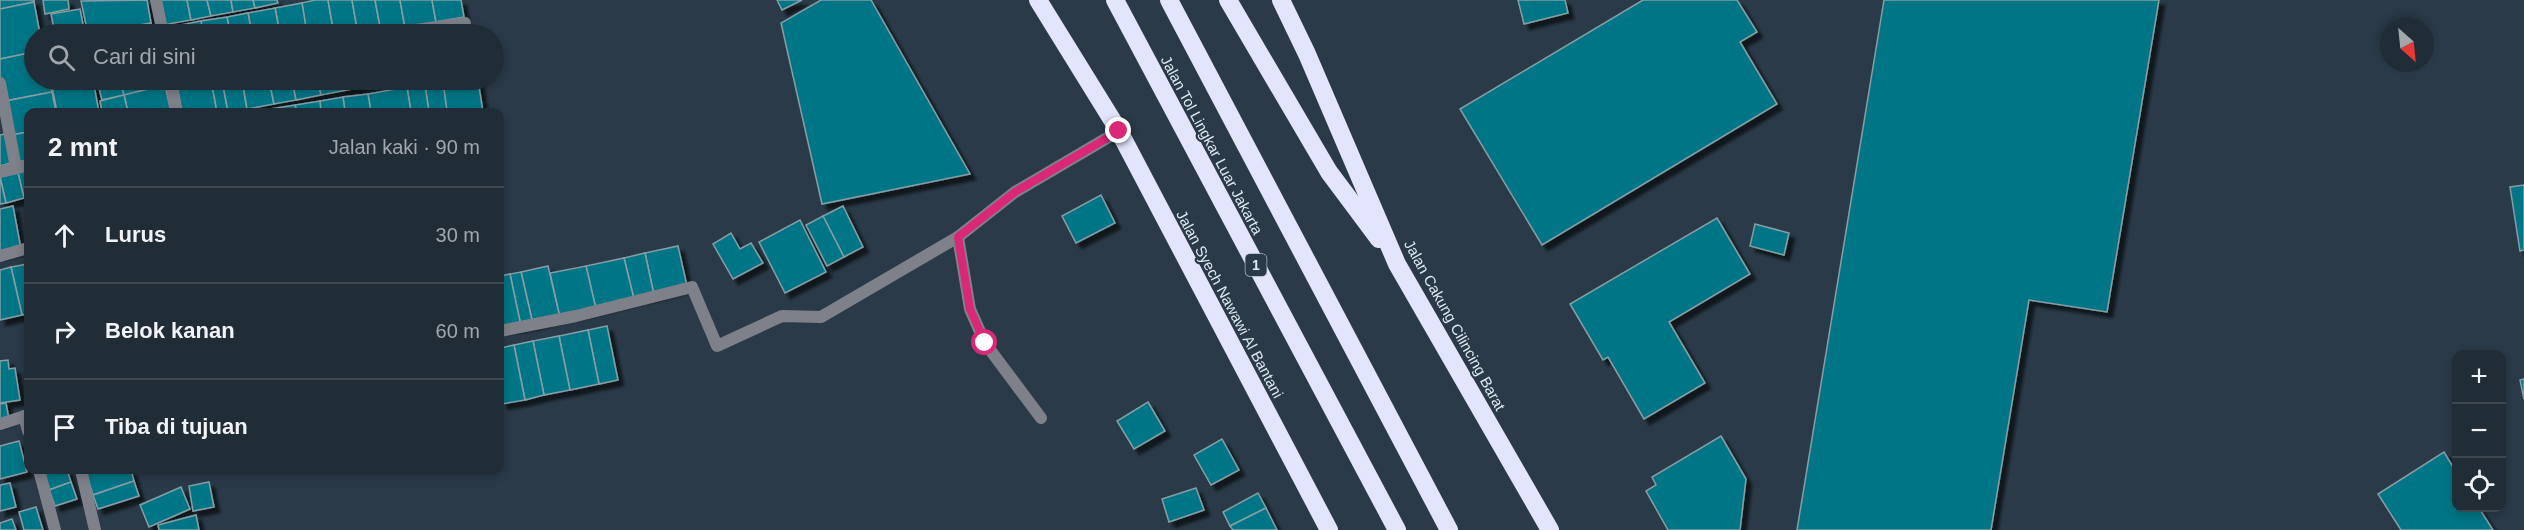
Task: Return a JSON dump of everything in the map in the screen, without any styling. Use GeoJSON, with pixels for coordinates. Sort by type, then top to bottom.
{"type":"FeatureCollection","features":[{"type":"Feature","properties":{"kind":"highway"},"geometry":{"type":"LineString","coordinates":[[1038,0],[1098,95]]}},
{"type":"Feature","properties":{"kind":"highway"},"geometry":{"type":"LineString","coordinates":[[1053,0],[1098,95]]}},
{"type":"Feature","properties":{"kind":"highway","name":"Jalan Tol Lingkar Luar Jakarta"},"geometry":{"type":"LineString","coordinates":[[1114,0],[1397,530]]}},
{"type":"Feature","properties":{"kind":"highway","name":"Jalan Tol Lingkar Luar Jakarta"},"geometry":{"type":"LineString","coordinates":[[1169,0],[1449,530]]}},
{"type":"Feature","properties":{"kind":"highway"},"geometry":{"type":"LineString","coordinates":[[1228,0],[1329,172],[1397,264]]}},
{"type":"Feature","properties":{"kind":"highway","name":"Jalan Cakung Cilincing Barat"},"geometry":{"type":"LineString","coordinates":[[1281,0],[1307,54],[1397,264],[1550,530]]}},
{"type":"Feature","properties":{"kind":"highway","name":"Jalan Syech Nawawi Al Bantani"},"geometry":{"type":"LineString","coordinates":[[1098,95],[1329,530]]}},
{"type":"Feature","properties":{"kind":"street"},"geometry":{"type":"LineString","coordinates":[[156,0],[161,24]]}},
{"type":"Feature","properties":{"kind":"street"},"geometry":{"type":"LineString","coordinates":[[458,24],[465,23]]}},
{"type":"Feature","properties":{"kind":"street"},"geometry":{"type":"LineString","coordinates":[[0,83],[22,166],[0,172]]}},
{"type":"Feature","properties":{"kind":"street"},"geometry":{"type":"LineString","coordinates":[[173,90],[175,108]]}},
{"type":"Feature","properties":{"kind":"street"},"geometry":{"type":"LineString","coordinates":[[504,331],[692,287],[717,346],[782,316],[821,317],[958,237],[1015,192],[1119,131]]}},
{"type":"Feature","properties":{"kind":"street"},"geometry":{"type":"LineString","coordinates":[[958,237],[970,309],[985,343],[1041,418]]}},
{"type":"Feature","properties":{"kind":"street"},"geometry":{"type":"LineString","coordinates":[[0,256],[24,249]]}},
{"type":"Feature","properties":{"kind":"street"},"geometry":{"type":"LineString","coordinates":[[0,424],[24,416]]}},
{"type":"Feature","properties":{"kind":"street"},"geometry":{"type":"LineString","coordinates":[[40,474],[55,530]]}},
{"type":"Feature","properties":{"kind":"street"},"geometry":{"type":"LineString","coordinates":[[82,474],[95,530]]}},
{"type":"Feature","properties":{"kind":"building"},"geometry":{"type":"Polygon","coordinates":[[[0,0],[34,0],[34,2],[0,9],[0,0]]]}},
{"type":"Feature","properties":{"kind":"building"},"geometry":{"type":"Polygon","coordinates":[[[43,0],[68,0],[69,9],[45,14],[43,0]]]}},
{"type":"Feature","properties":{"kind":"building"},"geometry":{"type":"Polygon","coordinates":[[[147,0],[151,23],[86,24],[81,1],[147,0]]]}},
{"type":"Feature","properties":{"kind":"building"},"geometry":{"type":"Polygon","coordinates":[[[159,0],[187,0],[191,20],[163,24],[159,0]]]}},
{"type":"Feature","properties":{"kind":"building"},"geometry":{"type":"Polygon","coordinates":[[[187,0],[207,0],[211,16],[191,20],[187,0]]]}},
{"type":"Feature","properties":{"kind":"building"},"geometry":{"type":"Polygon","coordinates":[[[207,0],[231,0],[233,12],[211,16],[207,0]]]}},
{"type":"Feature","properties":{"kind":"building"},"geometry":{"type":"Polygon","coordinates":[[[231,0],[253,0],[255,8],[233,12],[231,0]]]}},
{"type":"Feature","properties":{"kind":"building"},"geometry":{"type":"Polygon","coordinates":[[[253,0],[277,0],[278,3],[255,8],[253,0]]]}},
{"type":"Feature","properties":{"kind":"building"},"geometry":{"type":"Polygon","coordinates":[[[328,0],[332,24],[305,24],[302,3],[328,0]]]}},
{"type":"Feature","properties":{"kind":"building"},"geometry":{"type":"Polygon","coordinates":[[[328,0],[352,0],[356,24],[332,24],[328,0]]]}},
{"type":"Feature","properties":{"kind":"building"},"geometry":{"type":"Polygon","coordinates":[[[352,0],[375,0],[380,24],[356,24],[352,0]]]}},
{"type":"Feature","properties":{"kind":"building"},"geometry":{"type":"Polygon","coordinates":[[[375,0],[400,0],[404,24],[380,24],[375,0]]]}},
{"type":"Feature","properties":{"kind":"building"},"geometry":{"type":"Polygon","coordinates":[[[400,0],[432,0],[436,22],[404,24],[400,0]]]}},
{"type":"Feature","properties":{"kind":"building"},"geometry":{"type":"Polygon","coordinates":[[[432,0],[461,0],[464,17],[436,22],[432,0]]]}},
{"type":"Feature","properties":{"kind":"building"},"geometry":{"type":"Polygon","coordinates":[[[777,0],[802,0],[782,10],[777,0]]]}},
{"type":"Feature","properties":{"kind":"building"},"geometry":{"type":"Polygon","coordinates":[[[821,0],[871,0],[970,174],[822,204],[781,23],[821,0]]]}},
{"type":"Feature","properties":{"kind":"building"},"geometry":{"type":"Polygon","coordinates":[[[1518,0],[1565,0],[1568,13],[1524,24],[1518,0]]]}},
{"type":"Feature","properties":{"kind":"building"},"geometry":{"type":"Polygon","coordinates":[[[1643,0],[1737,0],[1757,32],[1740,42],[1777,104],[1542,245],[1460,109],[1643,0]]]}},
{"type":"Feature","properties":{"kind":"building"},"geometry":{"type":"Polygon","coordinates":[[[1884,0],[2159,0],[2107,312],[2029,300],[1991,530],[1797,530],[1884,0]]]}},
{"type":"Feature","properties":{"kind":"building"},"geometry":{"type":"Polygon","coordinates":[[[34,2],[38,24],[24,24],[24,54],[0,59],[0,9],[34,2]]]}},
{"type":"Feature","properties":{"kind":"building"},"geometry":{"type":"Polygon","coordinates":[[[302,3],[305,24],[278,24],[275,8],[302,3]]]}},
{"type":"Feature","properties":{"kind":"building"},"geometry":{"type":"Polygon","coordinates":[[[275,8],[278,24],[250,24],[248,13],[275,8]]]}},
{"type":"Feature","properties":{"kind":"building"},"geometry":{"type":"Polygon","coordinates":[[[80,9],[83,24],[53,24],[51,14],[80,9]]]}},
{"type":"Feature","properties":{"kind":"building"},"geometry":{"type":"Polygon","coordinates":[[[248,13],[250,24],[228,24],[227,17],[248,13]]]}},
{"type":"Feature","properties":{"kind":"building"},"geometry":{"type":"Polygon","coordinates":[[[227,17],[228,24],[201,24],[201,21],[227,17]]]}},
{"type":"Feature","properties":{"kind":"building"},"geometry":{"type":"Polygon","coordinates":[[[201,21],[201,24],[186,24],[201,21]]]}},
{"type":"Feature","properties":{"kind":"building"},"geometry":{"type":"Polygon","coordinates":[[[24,54],[24,90],[52,90],[52,92],[5,101],[0,76],[0,59],[24,54]]]}},
{"type":"Feature","properties":{"kind":"building"},"geometry":{"type":"Polygon","coordinates":[[[53,90],[95,90],[98,108],[56,108],[53,90]]]}},
{"type":"Feature","properties":{"kind":"building"},"geometry":{"type":"Polygon","coordinates":[[[100,90],[123,90],[124,95],[102,100],[100,90]]]}},
{"type":"Feature","properties":{"kind":"building"},"geometry":{"type":"Polygon","coordinates":[[[123,90],[144,90],[124,95],[123,90]]]}},
{"type":"Feature","properties":{"kind":"building"},"geometry":{"type":"Polygon","coordinates":[[[144,90],[166,90],[170,108],[127,108],[124,95],[144,90]]]}},
{"type":"Feature","properties":{"kind":"building"},"geometry":{"type":"Polygon","coordinates":[[[178,90],[213,90],[216,108],[181,108],[178,90]]]}},
{"type":"Feature","properties":{"kind":"building"},"geometry":{"type":"Polygon","coordinates":[[[213,90],[224,90],[227,108],[216,108],[213,90]]]}},
{"type":"Feature","properties":{"kind":"building"},"geometry":{"type":"Polygon","coordinates":[[[224,90],[244,90],[247,108],[227,108],[224,90]]]}},
{"type":"Feature","properties":{"kind":"building"},"geometry":{"type":"Polygon","coordinates":[[[244,90],[271,90],[274,104],[247,108],[244,90]]]}},
{"type":"Feature","properties":{"kind":"building"},"geometry":{"type":"Polygon","coordinates":[[[271,90],[294,90],[296,100],[274,104],[271,90]]]}},
{"type":"Feature","properties":{"kind":"building"},"geometry":{"type":"Polygon","coordinates":[[[294,90],[320,90],[321,95],[296,100],[294,90]]]}},
{"type":"Feature","properties":{"kind":"building"},"geometry":{"type":"Polygon","coordinates":[[[320,90],[348,90],[321,95],[320,90]]]}},
{"type":"Feature","properties":{"kind":"building"},"geometry":{"type":"Polygon","coordinates":[[[407,90],[426,90],[428,108],[410,108],[407,90]]]}},
{"type":"Feature","properties":{"kind":"building"},"geometry":{"type":"Polygon","coordinates":[[[407,90],[410,108],[370,108],[368,94],[407,90]]]}},
{"type":"Feature","properties":{"kind":"building"},"geometry":{"type":"Polygon","coordinates":[[[426,90],[444,90],[446,108],[428,108],[426,90]]]}},
{"type":"Feature","properties":{"kind":"building"},"geometry":{"type":"Polygon","coordinates":[[[444,90],[480,90],[482,108],[446,108],[444,90]]]}},
{"type":"Feature","properties":{"kind":"building"},"geometry":{"type":"Polygon","coordinates":[[[52,92],[55,108],[24,108],[24,133],[11,135],[5,101],[52,92]]]}},
{"type":"Feature","properties":{"kind":"building"},"geometry":{"type":"Polygon","coordinates":[[[368,94],[370,108],[344,108],[343,97],[368,94]]]}},
{"type":"Feature","properties":{"kind":"building"},"geometry":{"type":"Polygon","coordinates":[[[124,95],[127,108],[101,108],[100,101],[124,95]]]}},
{"type":"Feature","properties":{"kind":"building"},"geometry":{"type":"Polygon","coordinates":[[[343,97],[344,108],[321,108],[320,101],[343,97]]]}},
{"type":"Feature","properties":{"kind":"building"},"geometry":{"type":"Polygon","coordinates":[[[320,101],[321,108],[296,108],[295,105],[320,101]]]}},
{"type":"Feature","properties":{"kind":"building"},"geometry":{"type":"Polygon","coordinates":[[[295,105],[296,108],[277,108],[295,105]]]}},
{"type":"Feature","properties":{"kind":"building"},"geometry":{"type":"Polygon","coordinates":[[[8,133],[14,162],[0,166],[0,135],[8,133]]]}},
{"type":"Feature","properties":{"kind":"building"},"geometry":{"type":"Polygon","coordinates":[[[24,133],[24,161],[17,162],[11,135],[24,133]]]}},
{"type":"Feature","properties":{"kind":"building"},"geometry":{"type":"Polygon","coordinates":[[[24,171],[24,198],[18,173],[24,171]]]}},
{"type":"Feature","properties":{"kind":"building"},"geometry":{"type":"Polygon","coordinates":[[[18,173],[24,198],[6,203],[0,177],[18,173]]]}},
{"type":"Feature","properties":{"kind":"building"},"geometry":{"type":"Polygon","coordinates":[[[0,177],[6,203],[0,204],[0,177]]]}},
{"type":"Feature","properties":{"kind":"building"},"geometry":{"type":"Polygon","coordinates":[[[2524,185],[2524,250],[2520,251],[2510,187],[2524,185]]]}},
{"type":"Feature","properties":{"kind":"building"},"geometry":{"type":"Polygon","coordinates":[[[1101,195],[1115,223],[1076,243],[1062,216],[1101,195]]]}},
{"type":"Feature","properties":{"kind":"building"},"geometry":{"type":"Polygon","coordinates":[[[13,206],[21,249],[0,254],[0,209],[13,206]]]}},
{"type":"Feature","properties":{"kind":"building"},"geometry":{"type":"Polygon","coordinates":[[[843,206],[863,247],[844,257],[823,216],[843,206]]]}},
{"type":"Feature","properties":{"kind":"building"},"geometry":{"type":"Polygon","coordinates":[[[823,216],[844,257],[827,266],[806,225],[823,216]]]}},
{"type":"Feature","properties":{"kind":"building"},"geometry":{"type":"Polygon","coordinates":[[[1717,218],[1750,274],[1669,322],[1705,383],[1644,419],[1608,357],[1603,360],[1570,304],[1717,218]]]}},
{"type":"Feature","properties":{"kind":"building"},"geometry":{"type":"Polygon","coordinates":[[[800,220],[826,272],[785,293],[759,242],[800,220]]]}},
{"type":"Feature","properties":{"kind":"building"},"geometry":{"type":"Polygon","coordinates":[[[1755,224],[1789,233],[1784,255],[1750,246],[1755,224]]]}},
{"type":"Feature","properties":{"kind":"building"},"geometry":{"type":"Polygon","coordinates":[[[731,233],[740,249],[751,243],[763,263],[733,279],[713,244],[731,233]]]}},
{"type":"Feature","properties":{"kind":"building"},"geometry":{"type":"Polygon","coordinates":[[[678,246],[687,286],[654,295],[645,253],[678,246]]]}},
{"type":"Feature","properties":{"kind":"building"},"geometry":{"type":"Polygon","coordinates":[[[645,253],[654,295],[634,299],[624,258],[645,253]]]}},
{"type":"Feature","properties":{"kind":"building"},"geometry":{"type":"Polygon","coordinates":[[[624,258],[634,299],[596,309],[586,266],[624,258]]]}},
{"type":"Feature","properties":{"kind":"building"},"geometry":{"type":"Polygon","coordinates":[[[24,265],[24,315],[22,315],[11,267],[24,265]]]}},
{"type":"Feature","properties":{"kind":"building"},"geometry":{"type":"Polygon","coordinates":[[[548,266],[560,317],[533,324],[521,272],[548,266]]]}},
{"type":"Feature","properties":{"kind":"building"},"geometry":{"type":"Polygon","coordinates":[[[586,266],[596,309],[560,317],[550,273],[586,266]]]}},
{"type":"Feature","properties":{"kind":"building"},"geometry":{"type":"Polygon","coordinates":[[[11,267],[22,315],[0,320],[0,270],[11,267]]]}},
{"type":"Feature","properties":{"kind":"building"},"geometry":{"type":"Polygon","coordinates":[[[521,272],[533,324],[521,326],[510,274],[521,272]]]}},
{"type":"Feature","properties":{"kind":"building"},"geometry":{"type":"Polygon","coordinates":[[[510,274],[521,326],[504,328],[504,275],[510,274]]]}},
{"type":"Feature","properties":{"kind":"building"},"geometry":{"type":"Polygon","coordinates":[[[607,326],[618,380],[599,384],[588,330],[607,326]]]}},
{"type":"Feature","properties":{"kind":"building"},"geometry":{"type":"Polygon","coordinates":[[[588,330],[599,384],[570,390],[559,336],[588,330]]]}},
{"type":"Feature","properties":{"kind":"building"},"geometry":{"type":"Polygon","coordinates":[[[559,336],[570,390],[544,395],[533,341],[559,336]]]}},
{"type":"Feature","properties":{"kind":"building"},"geometry":{"type":"Polygon","coordinates":[[[533,341],[544,395],[525,400],[514,345],[533,341]]]}},
{"type":"Feature","properties":{"kind":"building"},"geometry":{"type":"Polygon","coordinates":[[[514,345],[525,400],[504,404],[504,347],[514,345]]]}},
{"type":"Feature","properties":{"kind":"building"},"geometry":{"type":"Polygon","coordinates":[[[8,360],[9,369],[15,368],[20,400],[0,403],[0,361],[8,360]]]}},
{"type":"Feature","properties":{"kind":"building"},"geometry":{"type":"Polygon","coordinates":[[[2524,379],[2524,399],[2520,380],[2524,379]]]}},
{"type":"Feature","properties":{"kind":"building"},"geometry":{"type":"Polygon","coordinates":[[[1148,402],[1165,431],[1134,449],[1117,421],[1148,402]]]}},
{"type":"Feature","properties":{"kind":"building"},"geometry":{"type":"Polygon","coordinates":[[[6,403],[9,419],[0,421],[0,404],[6,403]]]}},
{"type":"Feature","properties":{"kind":"building"},"geometry":{"type":"Polygon","coordinates":[[[1721,436],[1746,479],[1740,530],[1668,530],[1646,491],[1656,485],[1652,477],[1721,436]]]}},
{"type":"Feature","properties":{"kind":"building"},"geometry":{"type":"Polygon","coordinates":[[[1222,439],[1239,470],[1211,485],[1194,455],[1222,439]]]}},
{"type":"Feature","properties":{"kind":"building"},"geometry":{"type":"Polygon","coordinates":[[[19,441],[24,460],[24,473],[0,479],[0,446],[19,441]]]}},
{"type":"Feature","properties":{"kind":"building"},"geometry":{"type":"Polygon","coordinates":[[[2444,452],[2452,465],[2452,512],[2482,512],[2493,530],[2401,530],[2378,494],[2444,452]]]}},
{"type":"Feature","properties":{"kind":"building"},"geometry":{"type":"Polygon","coordinates":[[[44,474],[68,474],[71,482],[49,490],[44,474]]]}},
{"type":"Feature","properties":{"kind":"building"},"geometry":{"type":"Polygon","coordinates":[[[86,474],[132,474],[134,481],[93,495],[86,474]]]}},
{"type":"Feature","properties":{"kind":"building"},"geometry":{"type":"Polygon","coordinates":[[[134,481],[139,496],[98,509],[93,495],[134,481]]]}},
{"type":"Feature","properties":{"kind":"building"},"geometry":{"type":"Polygon","coordinates":[[[71,482],[77,499],[55,506],[49,490],[71,482]]]}},
{"type":"Feature","properties":{"kind":"building"},"geometry":{"type":"Polygon","coordinates":[[[209,482],[214,507],[193,511],[189,486],[209,482]]]}},
{"type":"Feature","properties":{"kind":"building"},"geometry":{"type":"Polygon","coordinates":[[[10,483],[16,507],[0,511],[0,485],[10,483]]]}},
{"type":"Feature","properties":{"kind":"building"},"geometry":{"type":"Polygon","coordinates":[[[181,487],[190,509],[149,527],[140,505],[181,487]]]}},
{"type":"Feature","properties":{"kind":"building"},"geometry":{"type":"Polygon","coordinates":[[[1196,488],[1204,510],[1169,522],[1162,499],[1196,488]]]}},
{"type":"Feature","properties":{"kind":"building"},"geometry":{"type":"Polygon","coordinates":[[[1258,493],[1266,508],[1230,526],[1223,512],[1258,493]]]}},
{"type":"Feature","properties":{"kind":"building"},"geometry":{"type":"Polygon","coordinates":[[[36,507],[43,530],[24,530],[19,512],[36,507]]]}},
{"type":"Feature","properties":{"kind":"building"},"geometry":{"type":"Polygon","coordinates":[[[1266,508],[1277,530],[1233,530],[1230,526],[1266,508]]]}},
{"type":"Feature","properties":{"kind":"building"},"geometry":{"type":"Polygon","coordinates":[[[196,515],[199,530],[159,530],[158,525],[196,515]]]}},
{"type":"Feature","properties":{"kind":"building"},"geometry":{"type":"Polygon","coordinates":[[[12,519],[16,530],[0,530],[0,523],[12,519]]]}},
{"type":"Feature","properties":{"kind":"route"},"geometry":{"type":"LineString","coordinates":[[985,343],[970,309],[958,237],[1015,192],[1119,131]]}}]}
